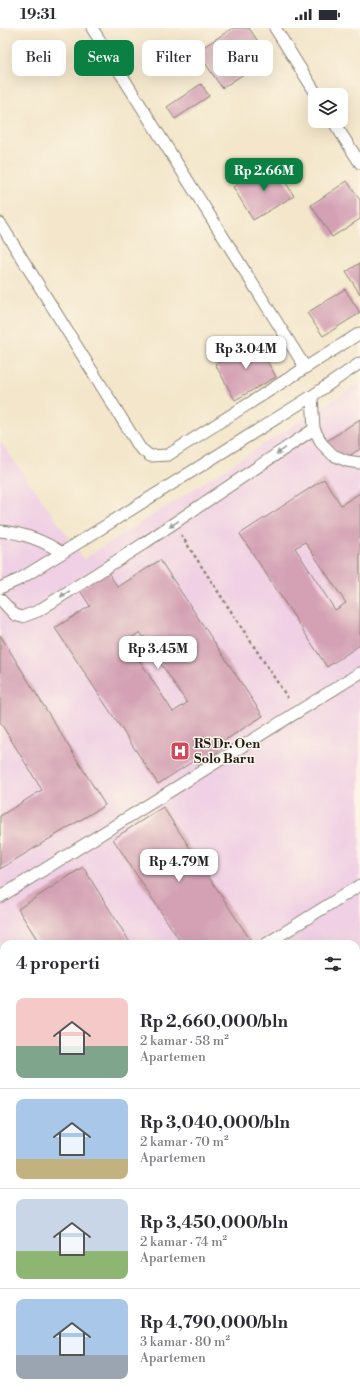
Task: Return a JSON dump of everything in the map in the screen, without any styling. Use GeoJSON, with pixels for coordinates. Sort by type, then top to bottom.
{"type":"FeatureCollection","features":[{"type":"Feature","properties":{"kind":"lane"},"geometry":{"type":"LineString","coordinates":[[92,28],[305,367]]}},
{"type":"Feature","properties":{"kind":"lane"},"geometry":{"type":"LineString","coordinates":[[275,28],[313,88]]}},
{"type":"Feature","properties":{"kind":"lane"},"geometry":{"type":"LineString","coordinates":[[338,128],[360,163]]}},
{"type":"Feature","properties":{"kind":"lane"},"geometry":{"type":"LineString","coordinates":[[0,223],[140,448],[150,456],[168,455],[360,333]]}},
{"type":"Feature","properties":{"kind":"lane"},"geometry":{"type":"LineString","coordinates":[[0,588],[20,579],[62,553],[312,396],[360,363]]}},
{"type":"Feature","properties":{"kind":"lane"},"geometry":{"type":"LineString","coordinates":[[312,396],[314,429],[322,444],[333,455],[347,461],[360,463]]}},
{"type":"Feature","properties":{"kind":"lane"},"geometry":{"type":"LineString","coordinates":[[0,599],[15,615],[22,617],[38,612],[314,429]]}},
{"type":"Feature","properties":{"kind":"lane"},"geometry":{"type":"LineString","coordinates":[[0,531],[30,536],[62,553]]}},
{"type":"Feature","properties":{"kind":"lane"},"geometry":{"type":"LineString","coordinates":[[0,897],[360,673]]}},
{"type":"Feature","properties":{"kind":"lane"},"geometry":{"type":"LineString","coordinates":[[272,940],[360,885]]}},
{"type":"Feature","properties":{"kind":"path"},"geometry":{"type":"LineString","coordinates":[[174,523],[296,713]]}},
{"type":"Feature","properties":{"kind":"shaded area","name":"RS Dr. Oen Solo Baru"},"geometry":{"type":"Polygon","coordinates":[[[360,383],[360,940],[0,940],[0,441],[84,559],[360,383]]]}},
{"type":"Feature","properties":{"kind":"building"},"geometry":{"type":"Polygon","coordinates":[[[233,28],[249,28],[257,40],[214,40],[233,28]]]}},
{"type":"Feature","properties":{"kind":"building"},"geometry":{"type":"Polygon","coordinates":[[[213,41],[213,75],[205,63],[205,46],[213,41]]]}},
{"type":"Feature","properties":{"kind":"building"},"geometry":{"type":"Polygon","coordinates":[[[214,76],[241,76],[222,88],[214,76]]]}},
{"type":"Feature","properties":{"kind":"building"},"geometry":{"type":"Polygon","coordinates":[[[201,84],[209,96],[175,119],[167,107],[201,84]]]}},
{"type":"Feature","properties":{"kind":"building"},"geometry":{"type":"Polygon","coordinates":[[[274,163],[294,196],[253,220],[233,187],[274,163]]]}},
{"type":"Feature","properties":{"kind":"building"},"geometry":{"type":"Polygon","coordinates":[[[347,181],[360,200],[360,219],[332,237],[311,205],[347,181]]]}},
{"type":"Feature","properties":{"kind":"building"},"geometry":{"type":"Polygon","coordinates":[[[360,263],[360,294],[346,272],[360,263]]]}},
{"type":"Feature","properties":{"kind":"building"},"geometry":{"type":"Polygon","coordinates":[[[345,289],[360,313],[323,336],[307,313],[345,289]]]}},
{"type":"Feature","properties":{"kind":"building"},"geometry":{"type":"Polygon","coordinates":[[[256,341],[276,377],[235,400],[215,364],[256,341]]]}},
{"type":"Feature","properties":{"kind":"building"},"geometry":{"type":"Polygon","coordinates":[[[360,419],[360,449],[344,459],[327,441],[360,419]]]}},
{"type":"Feature","properties":{"kind":"building"},"geometry":{"type":"Polygon","coordinates":[[[324,479],[341,505],[360,493],[360,645],[327,667],[240,534],[324,479]],[[305,542],[295,548],[335,610],[346,603],[305,542]]]}},
{"type":"Feature","properties":{"kind":"building"},"geometry":{"type":"Polygon","coordinates":[[[160,560],[263,716],[219,744],[222,749],[198,765],[195,760],[158,784],[55,628],[90,606],[79,589],[107,571],[118,587],[160,560]],[[140,632],[127,641],[173,712],[187,703],[140,632]]]}},
{"type":"Feature","properties":{"kind":"building"},"geometry":{"type":"Polygon","coordinates":[[[0,635],[105,805],[0,869],[0,816],[42,790],[0,722],[0,635]]]}},
{"type":"Feature","properties":{"kind":"building"},"geometry":{"type":"Polygon","coordinates":[[[163,807],[250,940],[179,940],[113,839],[163,807]]]}},
{"type":"Feature","properties":{"kind":"building"},"geometry":{"type":"Polygon","coordinates":[[[83,867],[129,940],[37,940],[18,909],[83,867]]]}},
{"type":"Feature","properties":{"kind":"place","name":"RS Dr. Oen Solo Baru"},"geometry":{"type":"Point","coordinates":[180,751]}}]}
